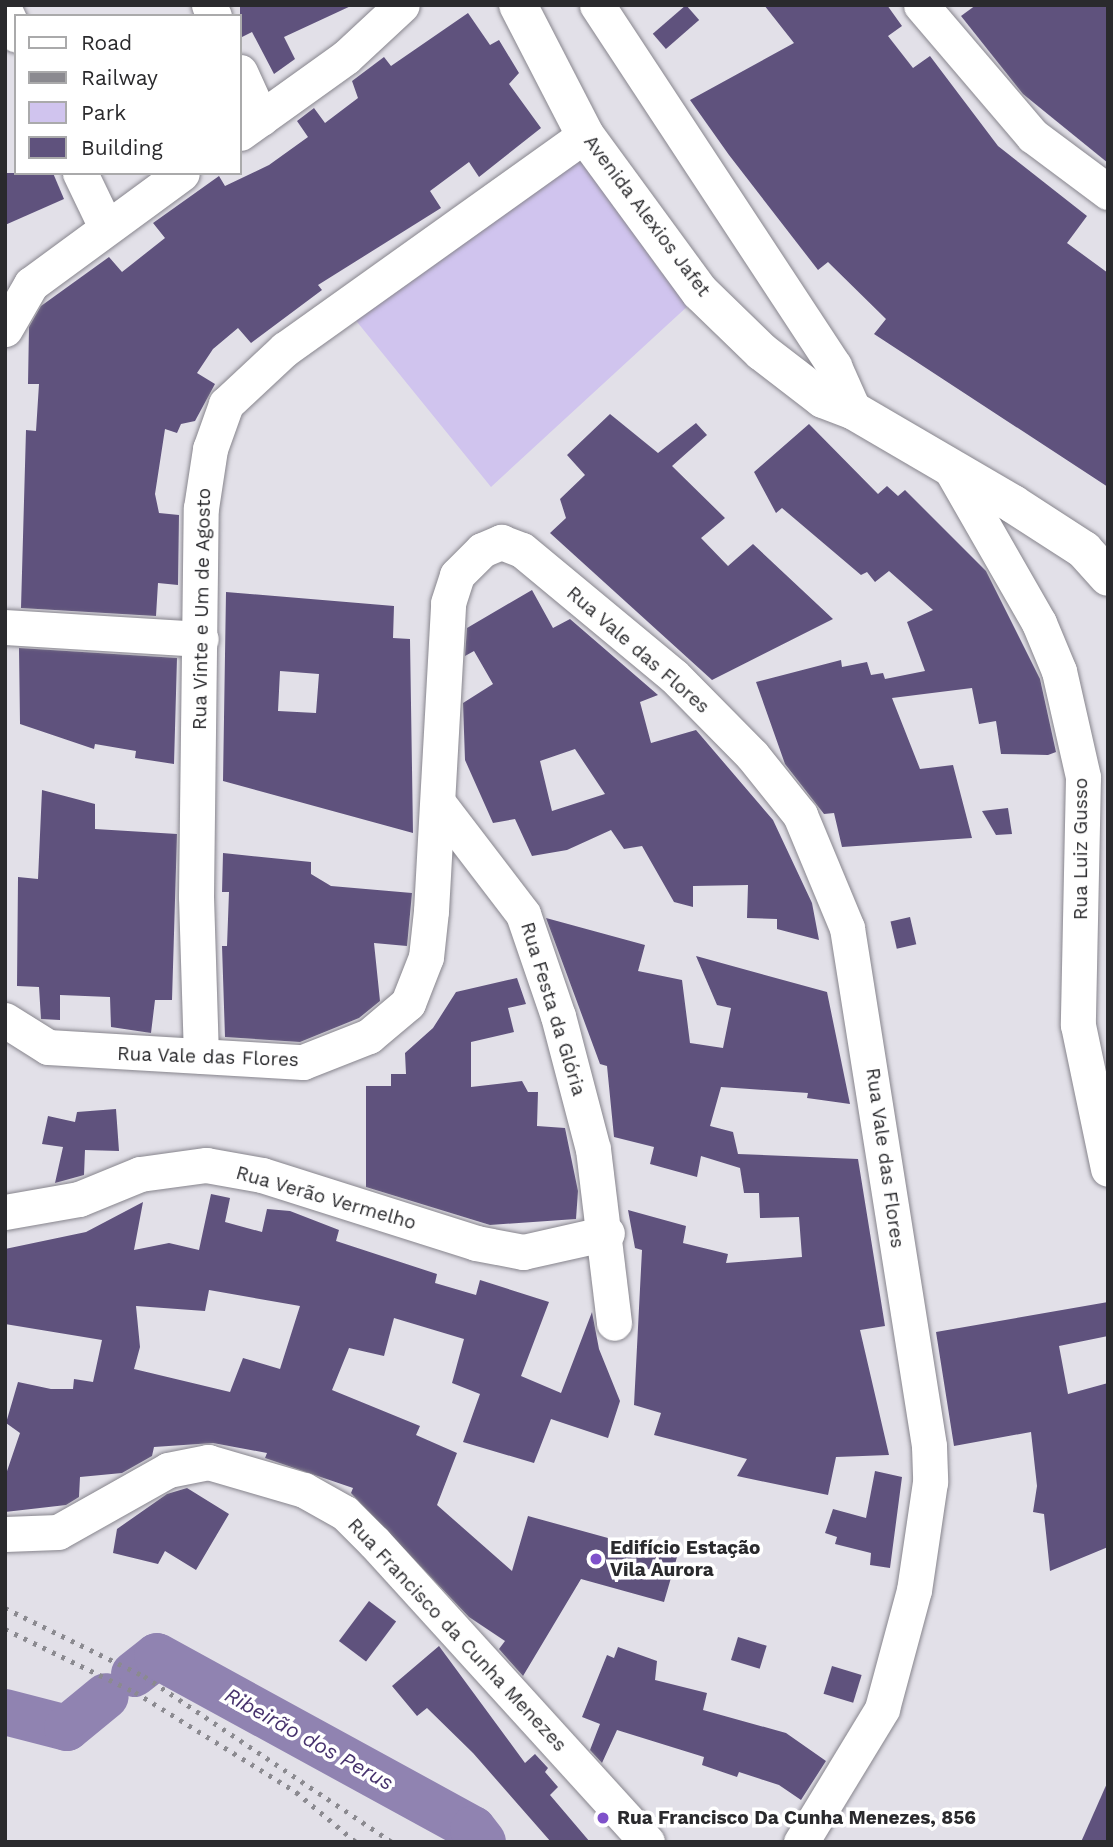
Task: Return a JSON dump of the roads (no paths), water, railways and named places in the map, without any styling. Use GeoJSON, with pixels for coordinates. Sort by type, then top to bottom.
{"type":"FeatureCollection","features":[{"type":"Feature","properties":{"kind":"main road","name":"Avenida Alexios Jafet"},"geometry":{"type":"LineString","coordinates":[[518,5],[585,135],[700,292],[794,378],[854,411],[1084,550],[1108,578]]}},
{"type":"Feature","properties":{"kind":"street"},"geometry":{"type":"LineString","coordinates":[[242,83],[250,125],[346,57],[402,5]]}},
{"type":"Feature","properties":{"kind":"street"},"geometry":{"type":"LineString","coordinates":[[597,5],[834,366],[854,411]]}},
{"type":"Feature","properties":{"kind":"street"},"geometry":{"type":"LineString","coordinates":[[921,5],[1033,136],[1108,192]]}},
{"type":"Feature","properties":{"kind":"street"},"geometry":{"type":"LineString","coordinates":[[5,11],[14,31]]}},
{"type":"Feature","properties":{"kind":"street","name":"Rua Vinte e Um de Agosto"},"geometry":{"type":"LineString","coordinates":[[201,1056],[196,896],[204,478],[218,423],[237,390],[585,135]]}},
{"type":"Feature","properties":{"kind":"street"},"geometry":{"type":"LineString","coordinates":[[81,175],[106,227]]}},
{"type":"Feature","properties":{"kind":"street"},"geometry":{"type":"LineString","coordinates":[[5,329],[31,284],[179,175]]}},
{"type":"Feature","properties":{"kind":"street","name":"Rua Luiz Gusso"},"geometry":{"type":"LineString","coordinates":[[952,471],[1039,623],[1059,671],[1083,777],[1078,1025],[1108,1169]]}},
{"type":"Feature","properties":{"kind":"street","name":"Rua Vale das Flores"},"geometry":{"type":"LineString","coordinates":[[5,1020],[48,1047],[303,1062],[369,1036],[408,1003],[426,957],[439,804],[448,603],[457,575],[482,551],[501,542],[522,550],[674,676],[752,755],[800,814],[847,928],[928,1436],[930,1482],[914,1590],[881,1709],[801,1842]]}},
{"type":"Feature","properties":{"kind":"street"},"geometry":{"type":"LineString","coordinates":[[5,627],[201,639]]}},
{"type":"Feature","properties":{"kind":"street","name":"Rua Festa da Glória"},"geometry":{"type":"LineString","coordinates":[[439,804],[523,914],[573,1064],[607,1233],[614,1323]]}},
{"type":"Feature","properties":{"kind":"street","name":"Rua Verão Vermelho"},"geometry":{"type":"LineString","coordinates":[[5,1212],[79,1199],[140,1174],[206,1165],[262,1175],[476,1243],[523,1252],[607,1233]]}},
{"type":"Feature","properties":{"kind":"street","name":"Rua Francisco da Cunha Menezes"},"geometry":{"type":"LineString","coordinates":[[5,1534],[58,1532],[169,1470],[208,1462],[304,1490],[345,1513],[375,1543],[647,1842]]}},
{"type":"Feature","properties":{"kind":"waterway","name":"Ribeirão dos Perus"},"geometry":{"type":"LineString","coordinates":[[134,1674],[157,1656],[473,1829],[483,1842]]}},
{"type":"Feature","properties":{"kind":"waterway","name":"Ribeirão dos Perus"},"geometry":{"type":"LineString","coordinates":[[5,1712],[67,1728],[106,1696]]}},
{"type":"Feature","properties":{"kind":"railway"},"geometry":{"type":"LineString","coordinates":[[5,1608],[144,1676],[392,1842]]}},
{"type":"Feature","properties":{"kind":"railway"},"geometry":{"type":"LineString","coordinates":[[5,1629],[135,1692],[296,1792],[356,1842]]}},
{"type":"Feature","properties":{"kind":"place","name":"Edifício Estação Vila Aurora"},"geometry":{"type":"Point","coordinates":[596,1559]}},
{"type":"Feature","properties":{"kind":"place","name":"Rua Francisco Da Cunha Menezes, 856"},"geometry":{"type":"Point","coordinates":[603,1818]}}]}
